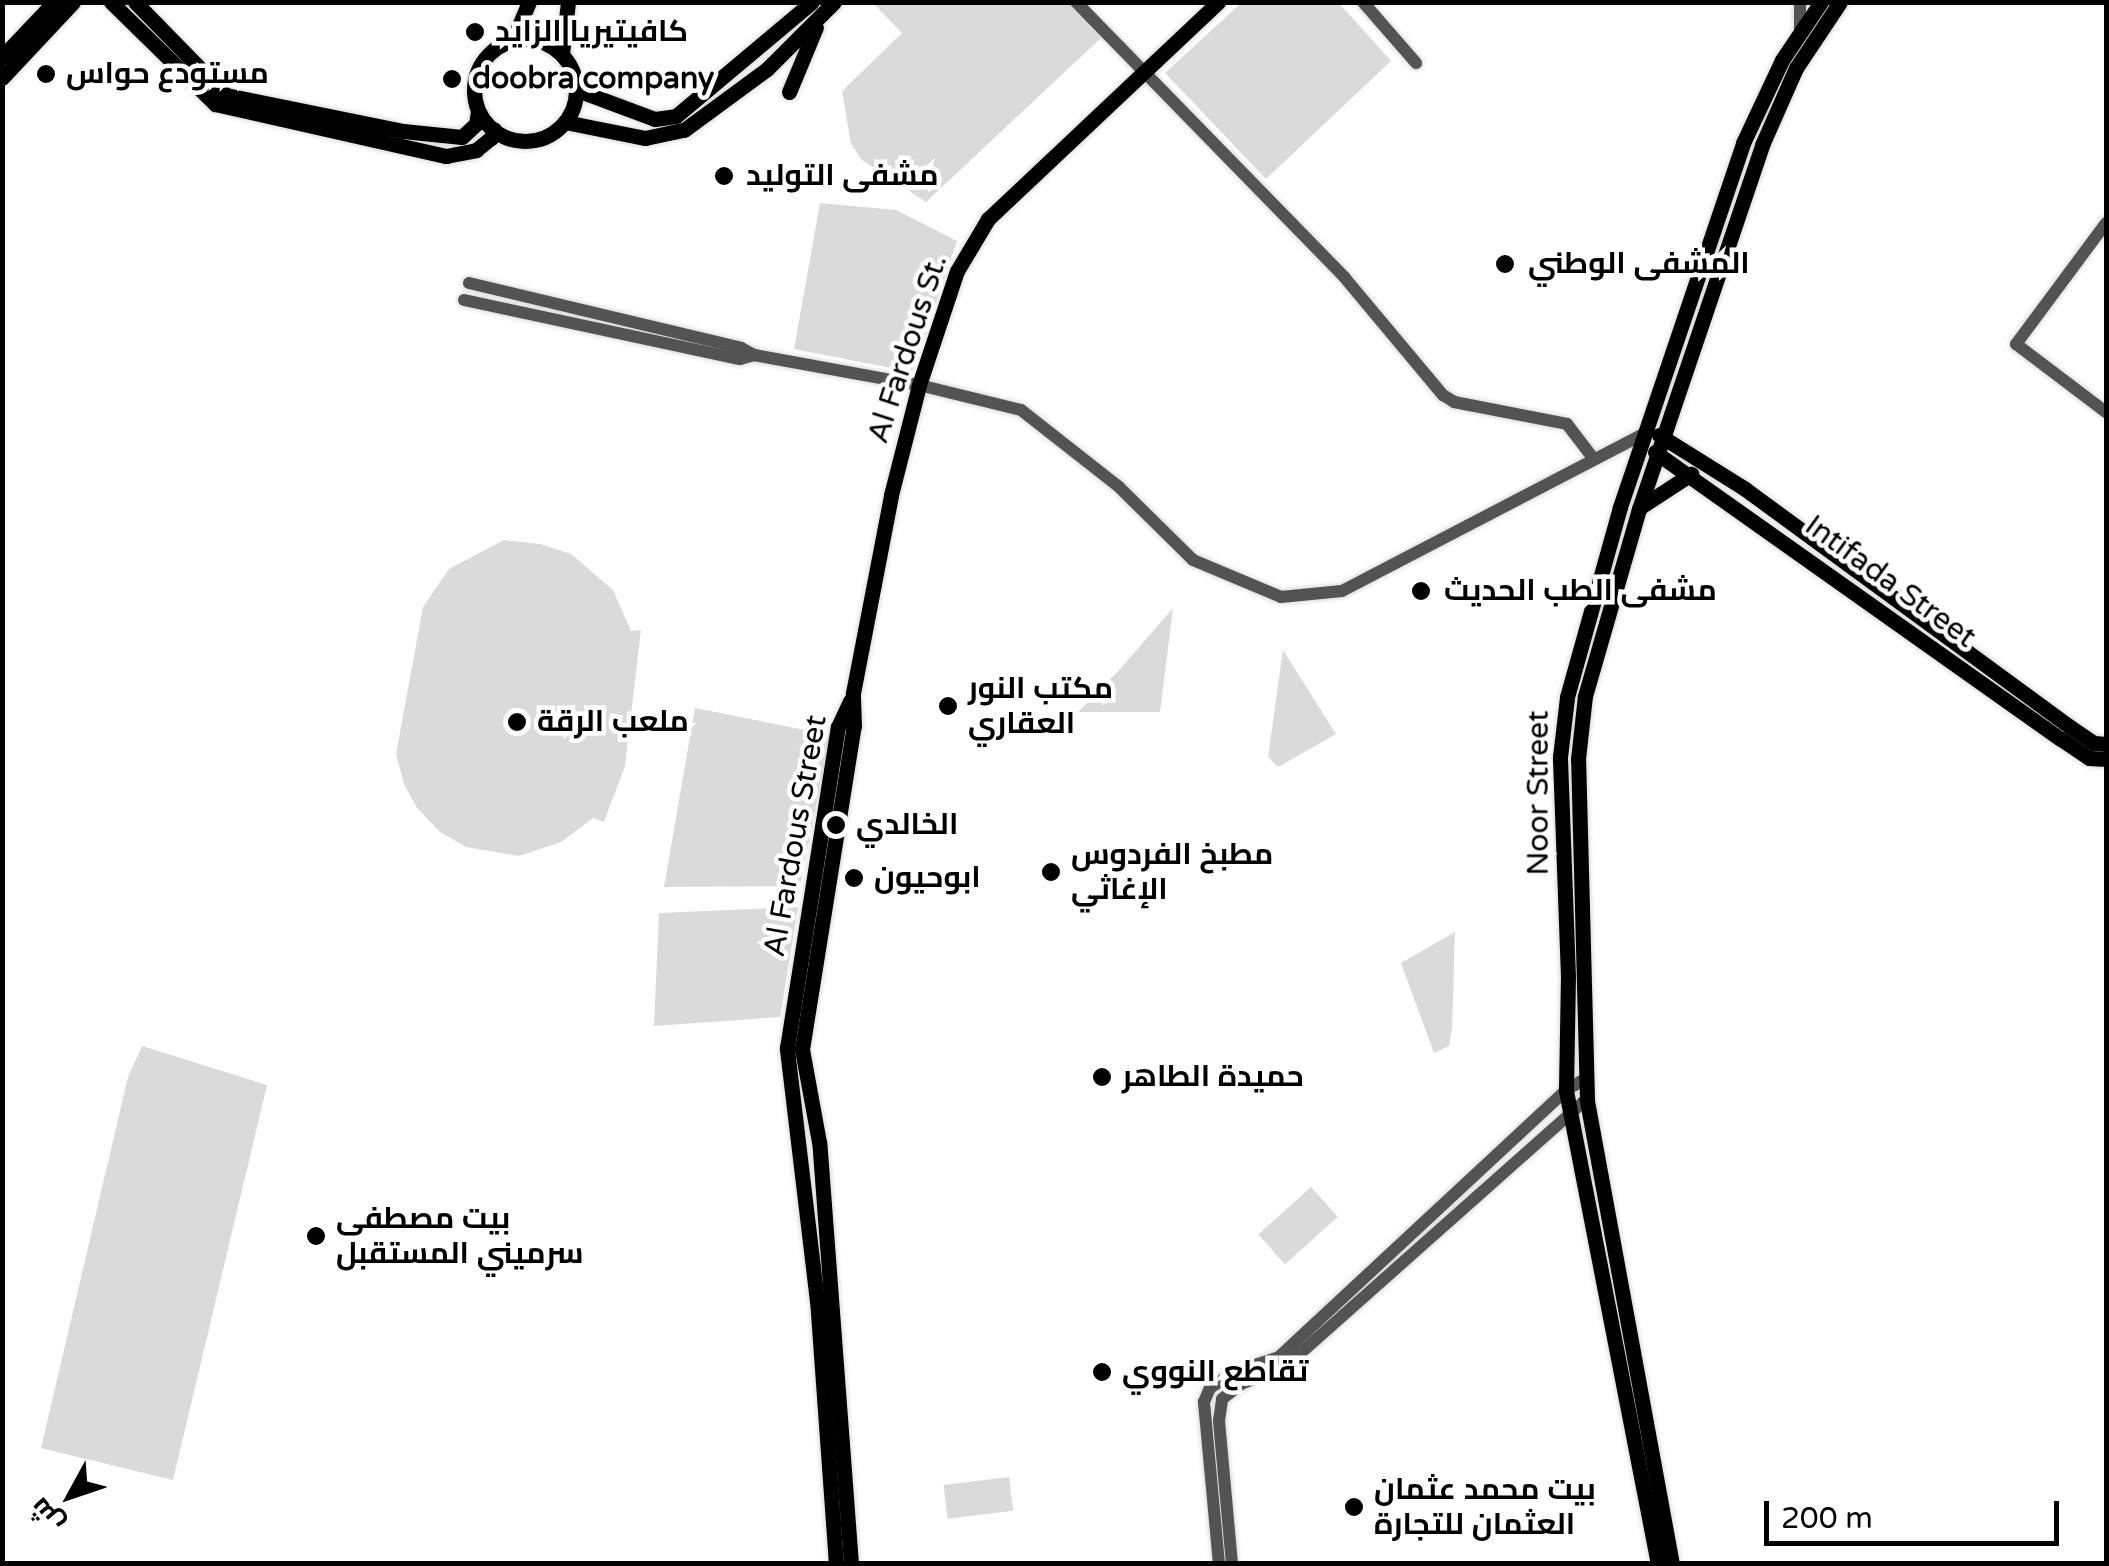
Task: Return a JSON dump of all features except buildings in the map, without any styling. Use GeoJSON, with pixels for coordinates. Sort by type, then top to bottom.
{"type":"FeatureCollection","features":[{"type":"Feature","properties":{"kind":"main road"},"geometry":{"type":"LineString","coordinates":[[2,57],[54,2]]}},
{"type":"Feature","properties":{"kind":"main road"},"geometry":{"type":"LineString","coordinates":[[2,78],[73,2]]}},
{"type":"Feature","properties":{"kind":"main road"},"geometry":{"type":"LineString","coordinates":[[110,2],[215,104],[402,138],[462,138],[476,124],[475,80],[480,66],[500,46],[513,40],[539,40],[562,54]]}},
{"type":"Feature","properties":{"kind":"main road"},"geometry":{"type":"LineString","coordinates":[[134,2],[226,94],[402,138],[446,156],[476,150],[491,138],[494,130]]}},
{"type":"Feature","properties":{"kind":"main road"},"geometry":{"type":"LineString","coordinates":[[513,40],[529,2]]}},
{"type":"Feature","properties":{"kind":"main road"},"geometry":{"type":"LineString","coordinates":[[478,111],[494,130],[517,140],[531,141],[565,122],[577,90],[562,54],[568,2]]}},
{"type":"Feature","properties":{"kind":"main road"},"geometry":{"type":"LineString","coordinates":[[577,90],[640,115],[676,116],[817,9],[834,2]]}},
{"type":"Feature","properties":{"kind":"main road","name":"Al Fardous St."},"geometry":{"type":"LineString","coordinates":[[853,693],[918,384],[957,271],[988,219],[1218,2]]}},
{"type":"Feature","properties":{"kind":"main road","name":"Noor Street"},"geometry":{"type":"LineString","coordinates":[[1658,1564],[1566,1090],[1568,977],[1560,757],[1567,697],[1638,441],[1742,143],[1804,39],[1821,2]]}},
{"type":"Feature","properties":{"kind":"main road","name":"Noor Street"},"geometry":{"type":"LineString","coordinates":[[1804,39],[1840,2]]}},
{"type":"Feature","properties":{"kind":"main road"},"geometry":{"type":"LineString","coordinates":[[789,92],[817,9]]}},
{"type":"Feature","properties":{"kind":"main road"},"geometry":{"type":"LineString","coordinates":[[565,122],[644,138],[684,130],[767,70],[817,9]]}},
{"type":"Feature","properties":{"kind":"main road","name":"Noor Street"},"geometry":{"type":"LineString","coordinates":[[1672,1564],[1585,1079],[1578,759],[1585,696],[1639,509],[1667,436],[1789,64]]}},
{"type":"Feature","properties":{"kind":"main road","name":"Intifada Street"},"geometry":{"type":"LineString","coordinates":[[1638,441],[1667,436],[2094,743],[2106,744]]}},
{"type":"Feature","properties":{"kind":"main road","name":"Intifada Street"},"geometry":{"type":"LineString","coordinates":[[1638,441],[1691,474],[2061,739],[2089,758],[2106,759]]}},
{"type":"Feature","properties":{"kind":"main road"},"geometry":{"type":"LineString","coordinates":[[1639,509],[1691,474]]}},
{"type":"Feature","properties":{"kind":"main road","name":"Al Fardous Street"},"geometry":{"type":"LineString","coordinates":[[836,1564],[818,1301],[787,1048],[838,728],[853,693]]}},
{"type":"Feature","properties":{"kind":"main road","name":"Al Fardous Street"},"geometry":{"type":"LineString","coordinates":[[851,1564],[819,1142],[802,1049],[854,726],[853,693]]}},
{"type":"Feature","properties":{"kind":"street"},"geometry":{"type":"LineString","coordinates":[[1076,2],[1345,278],[1444,394],[1454,402],[1567,424],[1593,458]]}},
{"type":"Feature","properties":{"kind":"street"},"geometry":{"type":"LineString","coordinates":[[1363,2],[1416,62]]}},
{"type":"Feature","properties":{"kind":"street"},"geometry":{"type":"LineString","coordinates":[[1800,2],[1804,39]]}},
{"type":"Feature","properties":{"kind":"street"},"geometry":{"type":"LineString","coordinates":[[2106,223],[2016,344],[2106,412]]}},
{"type":"Feature","properties":{"kind":"street"},"geometry":{"type":"LineString","coordinates":[[469,283],[741,348],[754,355],[918,384],[1020,410],[1118,486],[1193,560],[1281,598],[1342,591],[1593,458],[1638,441]]}},
{"type":"Feature","properties":{"kind":"street"},"geometry":{"type":"LineString","coordinates":[[464,300],[740,359],[754,355]]}},
{"type":"Feature","properties":{"kind":"street"},"geometry":{"type":"LineString","coordinates":[[1219,1564],[1204,1402],[1210,1388],[1234,1372],[1280,1357],[1566,1090],[1585,1079]]}},
{"type":"Feature","properties":{"kind":"street"},"geometry":{"type":"LineString","coordinates":[[1232,1564],[1219,1421],[1222,1399],[1241,1384],[1286,1366],[1588,1099]]}},
{"type":"Feature","properties":{"kind":"shaded area"},"geometry":{"type":"Polygon","coordinates":[[[873,3],[1068,3],[1102,37],[926,202],[862,160],[851,144],[842,91],[902,33],[873,3]]]}},
{"type":"Feature","properties":{"kind":"shaded area"},"geometry":{"type":"Polygon","coordinates":[[[1241,3],[1339,3],[1391,61],[1266,179],[1165,73],[1241,3]]]}},
{"type":"Feature","properties":{"kind":"shaded area"},"geometry":{"type":"Polygon","coordinates":[[[820,203],[896,210],[957,241],[912,372],[794,349],[820,203]]]}},
{"type":"Feature","properties":{"kind":"shaded area","name":"ملعب الرقة"},"geometry":{"type":"Polygon","coordinates":[[[504,540],[540,544],[571,554],[613,590],[631,631],[641,630],[625,766],[604,822],[593,818],[561,842],[519,856],[466,847],[440,832],[417,808],[404,784],[396,754],[423,607],[449,569],[504,540]]]}},
{"type":"Feature","properties":{"kind":"shaded area"},"geometry":{"type":"Polygon","coordinates":[[[1173,608],[1160,712],[1078,712],[1121,668],[1173,608]]]}},
{"type":"Feature","properties":{"kind":"shaded area"},"geometry":{"type":"Polygon","coordinates":[[[1283,650],[1336,734],[1278,767],[1268,757],[1283,650]]]}},
{"type":"Feature","properties":{"kind":"shaded area"},"geometry":{"type":"Polygon","coordinates":[[[695,708],[830,735],[800,886],[664,887],[695,708]]]}},
{"type":"Feature","properties":{"kind":"shaded area"},"geometry":{"type":"Polygon","coordinates":[[[798,907],[780,1017],[654,1026],[659,913],[798,907]]]}},
{"type":"Feature","properties":{"kind":"shaded area"},"geometry":{"type":"Polygon","coordinates":[[[1455,932],[1449,1046],[1434,1053],[1401,963],[1455,932]]]}},
{"type":"Feature","properties":{"kind":"shaded area"},"geometry":{"type":"Polygon","coordinates":[[[142,1046],[267,1085],[173,1480],[41,1448],[128,1077],[142,1046]]]}},
{"type":"Feature","properties":{"kind":"shaded area"},"geometry":{"type":"Polygon","coordinates":[[[1311,1187],[1338,1217],[1285,1264],[1258,1235],[1311,1187]]]}},
{"type":"Feature","properties":{"kind":"shaded area"},"geometry":{"type":"Polygon","coordinates":[[[1009,1477],[1013,1511],[948,1519],[943,1485],[1009,1477]]]}},
{"type":"Feature","properties":{"kind":"place","name":"كافيتيريا الزايد"},"geometry":{"type":"Point","coordinates":[475,32]}},
{"type":"Feature","properties":{"kind":"place","name":"مستودع حواس"},"geometry":{"type":"Point","coordinates":[46,74]}},
{"type":"Feature","properties":{"kind":"place","name":"doobra company"},"geometry":{"type":"Point","coordinates":[452,79]}},
{"type":"Feature","properties":{"kind":"place","name":"مشفى التوليد"},"geometry":{"type":"Point","coordinates":[724,176]}},
{"type":"Feature","properties":{"kind":"place","name":"المشفى الوطني"},"geometry":{"type":"Point","coordinates":[1505,264]}},
{"type":"Feature","properties":{"kind":"place","name":"مشفى الطب الحديث"},"geometry":{"type":"Point","coordinates":[1421,591]}},
{"type":"Feature","properties":{"kind":"place","name":"مكتب النور العقاري"},"geometry":{"type":"Point","coordinates":[948,706]}},
{"type":"Feature","properties":{"kind":"place","name":"ملعب الرقة"},"geometry":{"type":"Point","coordinates":[517,722]}},
{"type":"Feature","properties":{"kind":"place","name":"الخالدي"},"geometry":{"type":"Point","coordinates":[836,825]}},
{"type":"Feature","properties":{"kind":"place","name":"مطبخ الفردوس الإغاثي"},"geometry":{"type":"Point","coordinates":[1051,872]}},
{"type":"Feature","properties":{"kind":"place","name":"ابوحيون"},"geometry":{"type":"Point","coordinates":[854,878]}},
{"type":"Feature","properties":{"kind":"place","name":"حميدة الطاهر"},"geometry":{"type":"Point","coordinates":[1102,1077]}},
{"type":"Feature","properties":{"kind":"place","name":"بيت مصطفى سرميني المستقبل"},"geometry":{"type":"Point","coordinates":[316,1236]}},
{"type":"Feature","properties":{"kind":"place","name":"تقاطع النووي"},"geometry":{"type":"Point","coordinates":[1102,1372]}},
{"type":"Feature","properties":{"kind":"place","name":"بيت محمد عثمان العثمان للتجارة"},"geometry":{"type":"Point","coordinates":[1354,1507]}}]}
